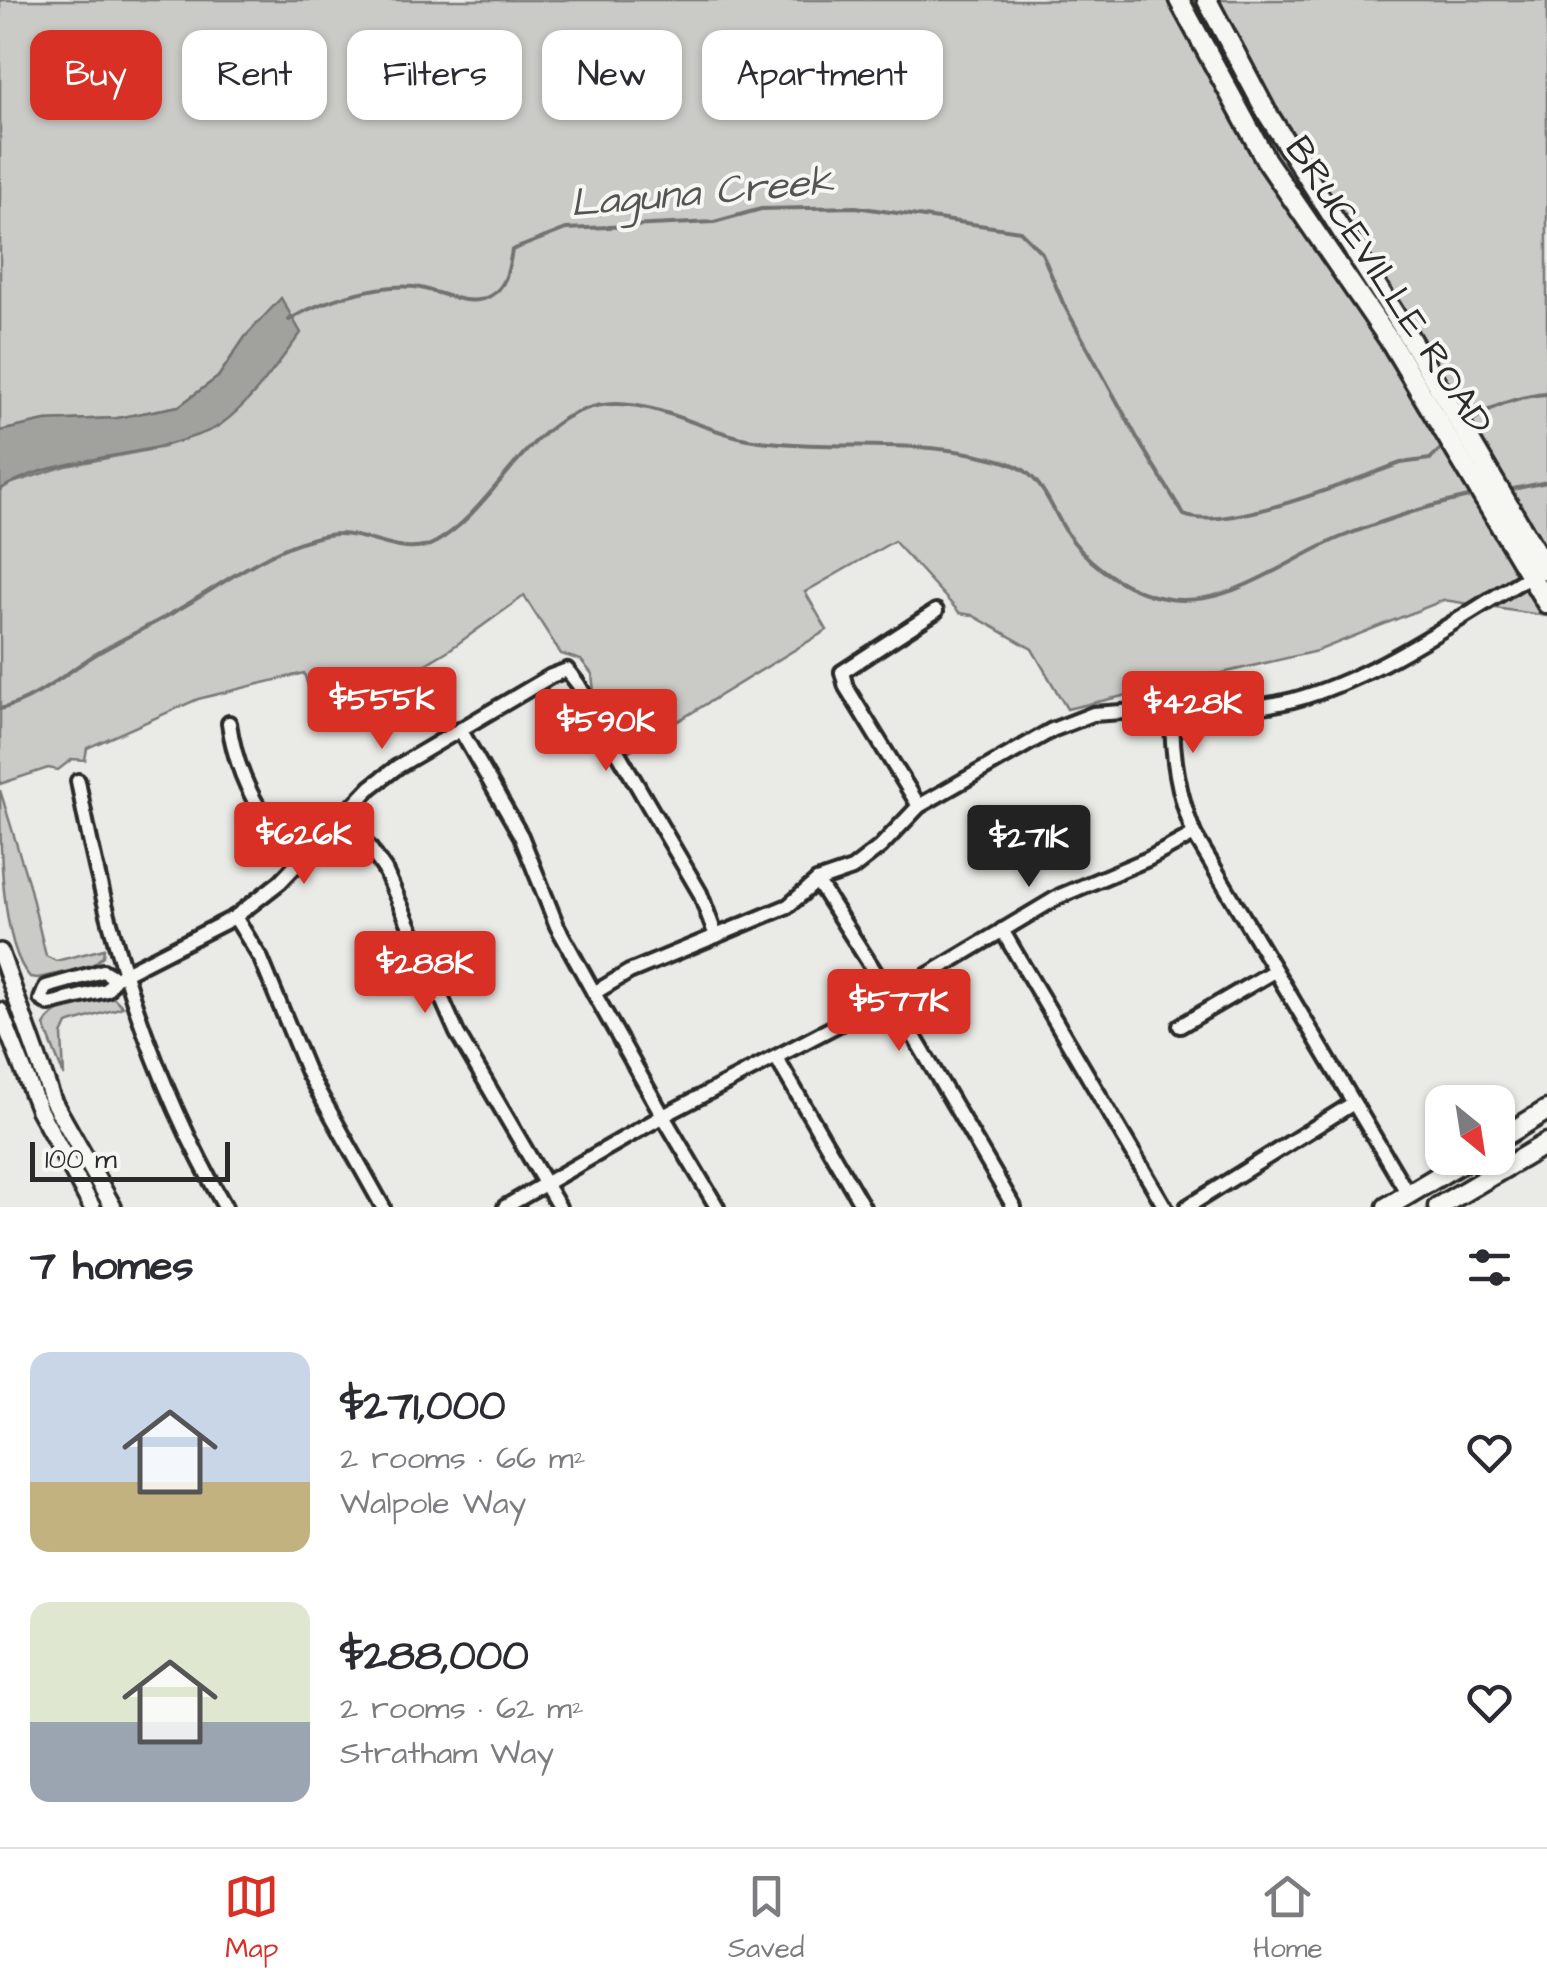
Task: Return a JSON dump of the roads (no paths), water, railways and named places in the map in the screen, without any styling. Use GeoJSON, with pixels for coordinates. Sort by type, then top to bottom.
{"type":"FeatureCollection","features":[{"type":"Feature","properties":{"kind":"main road","name":"BRUCEVILLE ROAD"},"geometry":{"type":"LineString","coordinates":[[1179,0],[1266,160],[1445,415]]}},
{"type":"Feature","properties":{"kind":"main road","name":"BRUCEVILLE ROAD"},"geometry":{"type":"LineString","coordinates":[[1206,0],[1266,113],[1409,337],[1445,415],[1538,573],[1547,604]]}},
{"type":"Feature","properties":{"kind":"main road"},"geometry":{"type":"LineString","coordinates":[[1515,1130],[1547,1110]]}},
{"type":"Feature","properties":{"kind":"main road"},"geometry":{"type":"LineString","coordinates":[[1438,1207],[1547,1142]]}},
{"type":"Feature","properties":{"kind":"main road"},"geometry":{"type":"LineString","coordinates":[[1387,1207],[1440,1175]]}},
{"type":"Feature","properties":{"kind":"street"},"geometry":{"type":"LineString","coordinates":[[594,992],[629,972],[788,906],[817,881],[852,868],[880,847],[920,806],[1074,720],[1118,710],[1172,714],[1260,707],[1326,689],[1385,661],[1538,573]]}},
{"type":"Feature","properties":{"kind":"street"},"geometry":{"type":"LineString","coordinates":[[920,806],[846,686],[842,672],[936,611]]}},
{"type":"Feature","properties":{"kind":"street"},"geometry":{"type":"LineString","coordinates":[[85,1205],[39,1110],[0,1014],[41,999],[46,987],[103,972],[119,976],[235,917],[300,862],[371,787],[397,767],[551,676],[566,670],[578,684],[700,893],[716,936]]}},
{"type":"Feature","properties":{"kind":"street"},"geometry":{"type":"LineString","coordinates":[[1172,714],[1172,758],[1178,791],[1194,834],[1408,1194]]}},
{"type":"Feature","properties":{"kind":"street"},"geometry":{"type":"LineString","coordinates":[[229,723],[246,788],[268,824],[300,862]]}},
{"type":"Feature","properties":{"kind":"street"},"geometry":{"type":"LineString","coordinates":[[461,731],[521,836],[557,926],[718,1207]]}},
{"type":"Feature","properties":{"kind":"street"},"geometry":{"type":"LineString","coordinates":[[78,781],[119,976],[180,1120],[225,1207]]}},
{"type":"Feature","properties":{"kind":"street"},"geometry":{"type":"LineString","coordinates":[[341,821],[369,847],[385,870],[457,1032],[559,1207]]}},
{"type":"Feature","properties":{"kind":"street"},"geometry":{"type":"LineString","coordinates":[[506,1207],[663,1116],[891,996],[1060,896],[1121,872],[1194,834]]}},
{"type":"Feature","properties":{"kind":"street"},"geometry":{"type":"LineString","coordinates":[[817,881],[891,996],[1014,1207]]}},
{"type":"Feature","properties":{"kind":"street"},"geometry":{"type":"LineString","coordinates":[[235,917],[260,959],[315,1086],[383,1207]]}},
{"type":"Feature","properties":{"kind":"street"},"geometry":{"type":"LineString","coordinates":[[1002,930],[1165,1207]]}},
{"type":"Feature","properties":{"kind":"street"},"geometry":{"type":"LineString","coordinates":[[0,952],[53,1101],[113,1207]]}},
{"type":"Feature","properties":{"kind":"street"},"geometry":{"type":"LineString","coordinates":[[1180,1026],[1274,971]]}},
{"type":"Feature","properties":{"kind":"street"},"geometry":{"type":"LineString","coordinates":[[777,1058],[863,1207]]}},
{"type":"Feature","properties":{"kind":"street"},"geometry":{"type":"LineString","coordinates":[[1187,1207],[1352,1104]]}},
{"type":"Feature","properties":{"kind":"waterway","name":"Laguna Creek"},"geometry":{"type":"LineString","coordinates":[[289,320],[333,300],[400,286],[462,300],[481,299],[496,292],[504,282],[512,250],[566,229],[714,222],[761,209],[856,207],[1020,231],[1042,253],[1063,303],[1184,515],[1203,519],[1259,511],[1401,463],[1430,459],[1445,445]]}},
{"type":"Feature","properties":{"kind":"waterway","name":"Laguna Creek"},"geometry":{"type":"LineString","coordinates":[[1467,425],[1504,403],[1547,394]]}},
{"type":"Feature","properties":{"kind":"waterway","name":"Laguna Creek"},"geometry":{"type":"LineString","coordinates":[[0,709],[37,693],[104,649],[290,546],[338,534],[412,548],[436,542],[459,526],[539,438],[561,420],[587,408],[634,405],[753,440],[922,447],[1008,463],[1025,471],[1040,486],[1066,531],[1091,561],[1128,586],[1169,599],[1192,600],[1235,589],[1339,538],[1405,514],[1474,496]]}},
{"type":"Feature","properties":{"kind":"waterway","name":"Laguna Creek"},"geometry":{"type":"LineString","coordinates":[[1508,490],[1547,482]]}}]}
